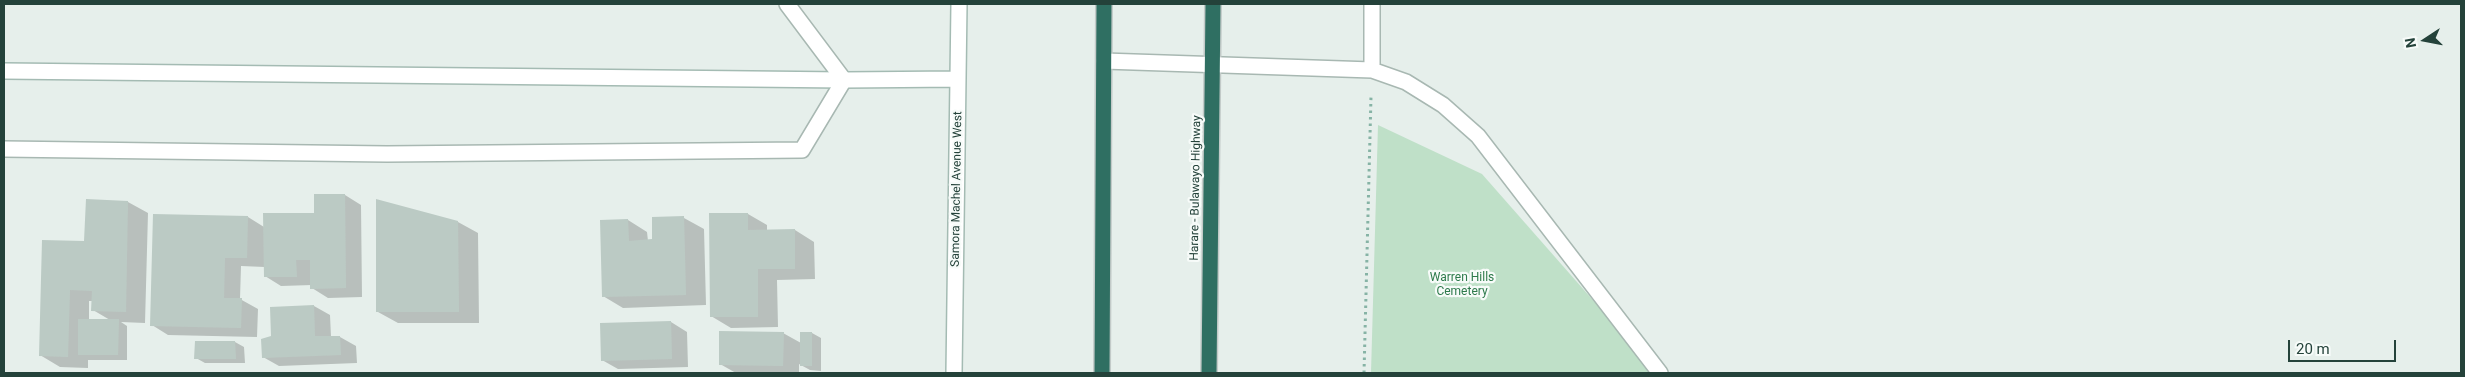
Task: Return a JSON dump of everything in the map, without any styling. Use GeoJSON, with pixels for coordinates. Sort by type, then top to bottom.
{"type":"FeatureCollection","features":[{"type":"Feature","properties":{"kind":"highway"},"geometry":{"type":"LineString","coordinates":[[1102,373],[1104,4]]}},
{"type":"Feature","properties":{"kind":"highway","name":"Harare - Bulawayo Highway"},"geometry":{"type":"LineString","coordinates":[[1209,373],[1213,4]]}},
{"type":"Feature","properties":{"kind":"street"},"geometry":{"type":"LineString","coordinates":[[787,4],[844,80]]}},
{"type":"Feature","properties":{"kind":"street","name":"Samora Machel Avenue West"},"geometry":{"type":"LineString","coordinates":[[954,373],[959,4]]}},
{"type":"Feature","properties":{"kind":"street"},"geometry":{"type":"LineString","coordinates":[[1372,4],[1372,70]]}},
{"type":"Feature","properties":{"kind":"street"},"geometry":{"type":"LineString","coordinates":[[1104,61],[1372,70],[1406,82],[1443,105],[1478,136],[1660,373]]}},
{"type":"Feature","properties":{"kind":"street"},"geometry":{"type":"LineString","coordinates":[[4,71],[844,80],[958,79]]}},
{"type":"Feature","properties":{"kind":"street"},"geometry":{"type":"LineString","coordinates":[[4,149],[386,154],[802,150],[844,80]]}},
{"type":"Feature","properties":{"kind":"path"},"geometry":{"type":"LineString","coordinates":[[1364,373],[1372,70]]}},
{"type":"Feature","properties":{"kind":"green space","name":"Warren Hills Cemetery"},"geometry":{"type":"Polygon","coordinates":[[[1378,125],[1482,174],[1657,373],[1371,373],[1378,125]]]}},
{"type":"Feature","properties":{"kind":"building"},"geometry":{"type":"Polygon","coordinates":[[[314,194],[345,194],[346,288],[310,289],[310,260],[296,260],[297,277],[264,277],[263,213],[314,213],[314,194]]]}},
{"type":"Feature","properties":{"kind":"building"},"geometry":{"type":"Polygon","coordinates":[[[86,199],[128,201],[126,312],[91,311],[92,291],[70,290],[68,357],[39,356],[42,240],[84,241],[86,199]]]}},
{"type":"Feature","properties":{"kind":"building"},"geometry":{"type":"Polygon","coordinates":[[[376,199],[458,221],[459,312],[376,312],[376,199]]]}},
{"type":"Feature","properties":{"kind":"building"},"geometry":{"type":"Polygon","coordinates":[[[709,213],[748,213],[748,230],[795,229],[795,269],[758,269],[758,317],[710,317],[709,213]]]}},
{"type":"Feature","properties":{"kind":"building"},"geometry":{"type":"Polygon","coordinates":[[[153,214],[248,216],[247,258],[225,258],[224,298],[242,298],[241,328],[150,326],[153,214]]]}},
{"type":"Feature","properties":{"kind":"building"},"geometry":{"type":"Polygon","coordinates":[[[684,216],[686,295],[602,297],[600,220],[628,219],[629,241],[652,239],[652,217],[684,216]]]}},
{"type":"Feature","properties":{"kind":"building"},"geometry":{"type":"Polygon","coordinates":[[[314,305],[315,336],[340,336],[341,355],[262,358],[261,339],[271,336],[270,307],[314,305]]]}},
{"type":"Feature","properties":{"kind":"building"},"geometry":{"type":"Polygon","coordinates":[[[78,319],[119,319],[118,355],[78,355],[78,319]]]}},
{"type":"Feature","properties":{"kind":"building"},"geometry":{"type":"Polygon","coordinates":[[[671,321],[672,359],[601,361],[600,323],[671,321]]]}},
{"type":"Feature","properties":{"kind":"building"},"geometry":{"type":"Polygon","coordinates":[[[719,331],[784,332],[783,366],[719,365],[719,331]]]}},
{"type":"Feature","properties":{"kind":"building"},"geometry":{"type":"Polygon","coordinates":[[[800,332],[812,332],[812,366],[800,366],[800,332]]]}},
{"type":"Feature","properties":{"kind":"building"},"geometry":{"type":"Polygon","coordinates":[[[195,341],[235,341],[236,359],[194,359],[195,341]]]}}]}
